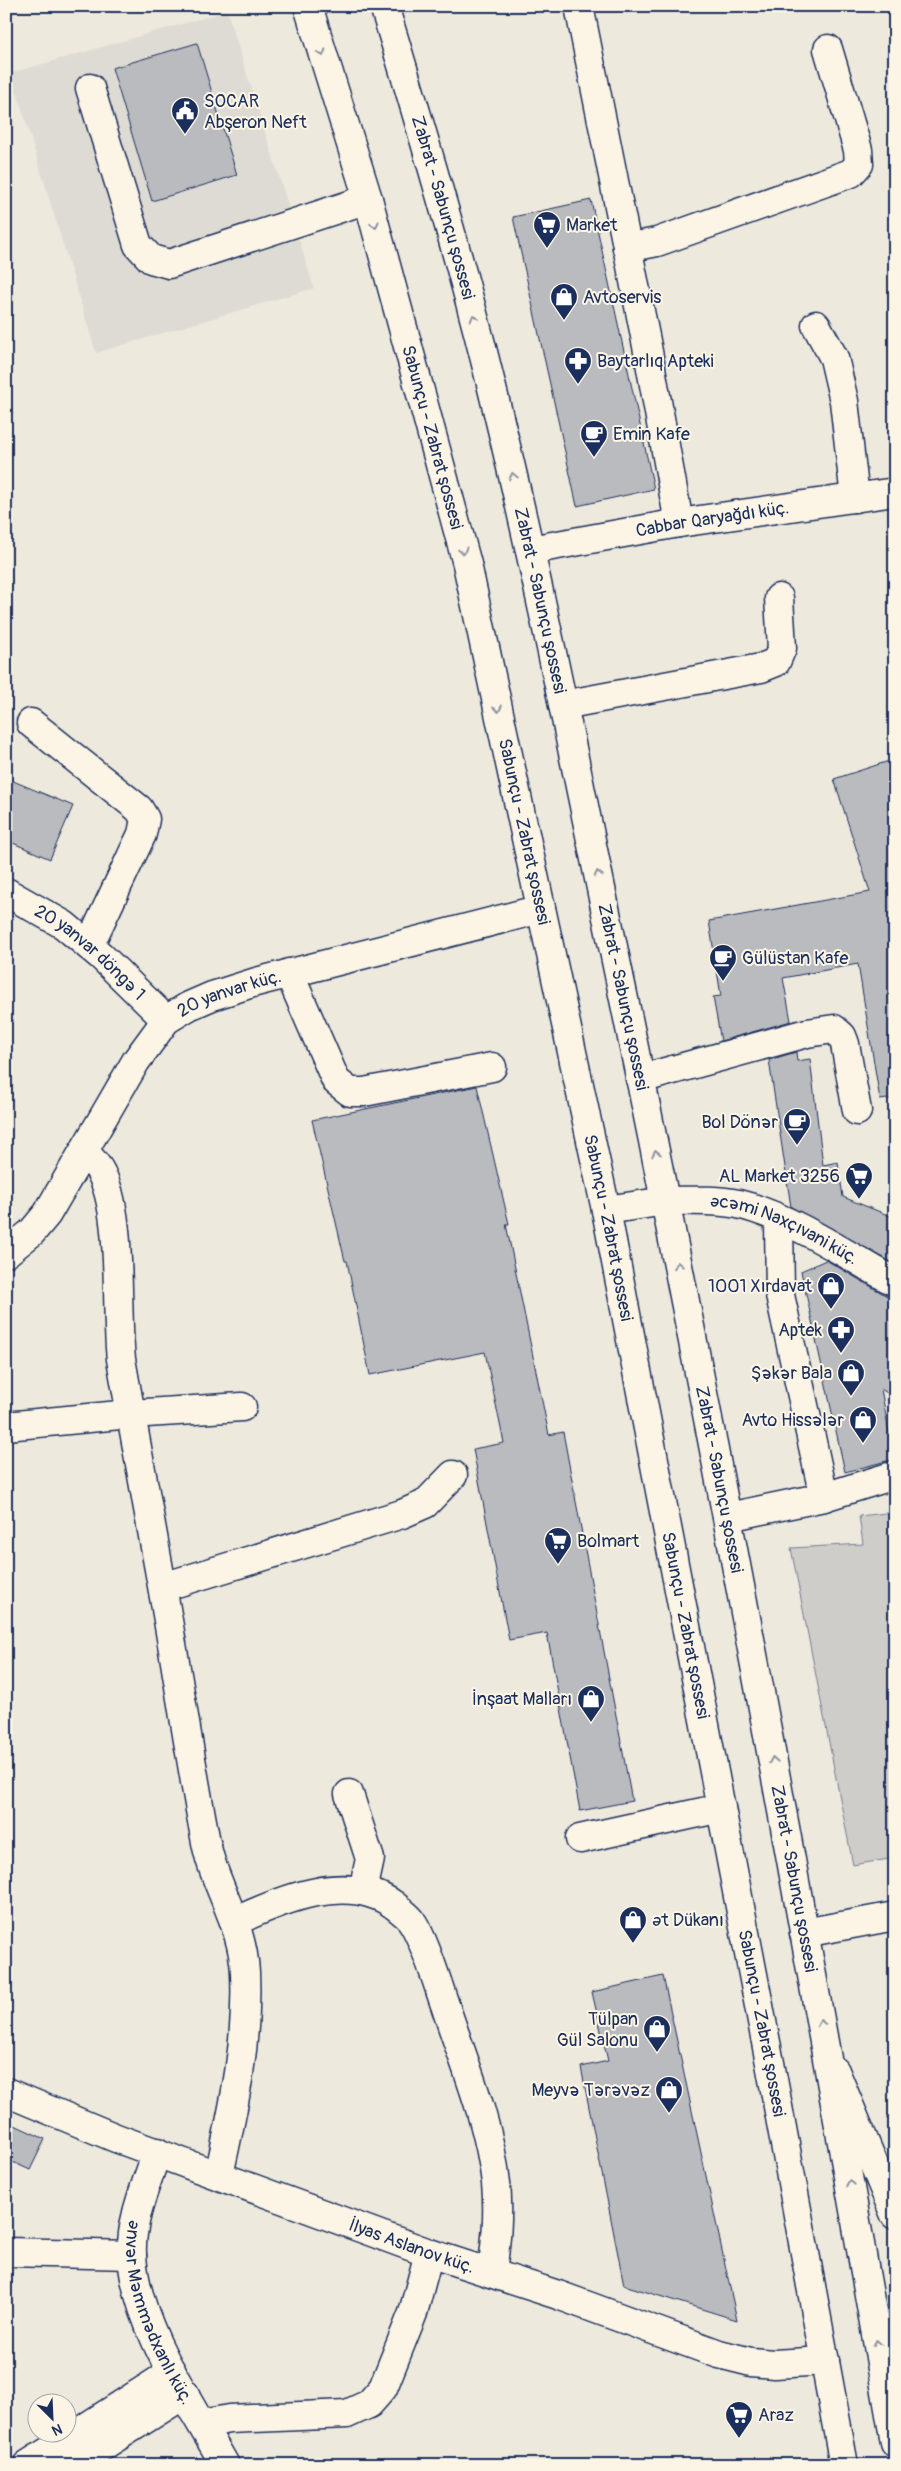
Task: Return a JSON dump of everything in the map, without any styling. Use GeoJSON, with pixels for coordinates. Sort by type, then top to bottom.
{"type":"FeatureCollection","features":[{"type":"Feature","properties":{"kind":"street","name":"Sabunçu - Zabrat şossesi"},"geometry":{"type":"LineString","coordinates":[[308,6],[368,199],[467,564],[606,1210],[826,2361],[844,2465]]}},
{"type":"Feature","properties":{"kind":"street","name":"Zabrat - Sabunçu şossesi"},"geometry":{"type":"LineString","coordinates":[[384,6],[436,177],[487,366],[530,550],[563,705],[666,1201],[728,1517],[827,2051],[895,2443]]}},
{"type":"Feature","properties":{"kind":"street"},"geometry":{"type":"LineString","coordinates":[[579,6],[679,523]]}},
{"type":"Feature","properties":{"kind":"street"},"geometry":{"type":"LineString","coordinates":[[627,248],[657,242],[851,173],[859,164],[858,150],[828,49]]}},
{"type":"Feature","properties":{"kind":"street"},"geometry":{"type":"LineString","coordinates":[[90,88],[138,245],[151,259],[169,264],[368,199]]}},
{"type":"Feature","properties":{"kind":"street"},"geometry":{"type":"LineString","coordinates":[[816,325],[834,358],[844,401],[855,498]]}},
{"type":"Feature","properties":{"kind":"street","name":"Cabbar Qaryağdı küç."},"geometry":{"type":"LineString","coordinates":[[530,550],[679,523],[895,492]]}},
{"type":"Feature","properties":{"kind":"street"},"geometry":{"type":"LineString","coordinates":[[563,705],[761,668],[776,662],[782,648],[779,598]]}},
{"type":"Feature","properties":{"kind":"street"},"geometry":{"type":"LineString","coordinates":[[31,723],[139,808],[145,819],[142,834],[89,946]]}},
{"type":"Feature","properties":{"kind":"street","name":"20 yanvar döngə 1"},"geometry":{"type":"LineString","coordinates":[[6,892],[64,925],[89,946],[166,1020]]}},
{"type":"Feature","properties":{"kind":"street","name":"20 yanvar küç."},"geometry":{"type":"LineString","coordinates":[[6,1253],[32,1232],[47,1214],[136,1061],[166,1020],[188,1006],[212,996],[290,973],[541,909]]}},
{"type":"Feature","properties":{"kind":"street"},"geometry":{"type":"LineString","coordinates":[[290,973],[336,1081],[350,1092],[364,1092],[492,1066]]}},
{"type":"Feature","properties":{"kind":"street"},"geometry":{"type":"LineString","coordinates":[[640,1079],[807,1033],[834,1029],[842,1036],[845,1044],[857,1111]]}},
{"type":"Feature","properties":{"kind":"street"},"geometry":{"type":"LineString","coordinates":[[85,1151],[99,1170],[108,1192],[113,1214],[117,1326],[130,1414],[163,1587],[205,1840],[220,1888],[236,1921],[244,1947],[243,2052],[240,2076],[219,2175]]}},
{"type":"Feature","properties":{"kind":"street","name":"Əcəmi Naxçıvani küç."},"geometry":{"type":"LineString","coordinates":[[606,1210],[666,1201],[708,1200],[738,1204],[779,1220],[895,1282]]}},
{"type":"Feature","properties":{"kind":"street"},"geometry":{"type":"LineString","coordinates":[[779,1220],[780,1295],[824,1497]]}},
{"type":"Feature","properties":{"kind":"street"},"geometry":{"type":"LineString","coordinates":[[6,1426],[130,1414],[242,1407]]}},
{"type":"Feature","properties":{"kind":"street"},"geometry":{"type":"LineString","coordinates":[[163,1587],[402,1514],[425,1504],[453,1475]]}},
{"type":"Feature","properties":{"kind":"street"},"geometry":{"type":"LineString","coordinates":[[728,1517],[824,1497],[895,1475]]}},
{"type":"Feature","properties":{"kind":"street"},"geometry":{"type":"LineString","coordinates":[[349,1794],[370,1859],[363,1891]]}},
{"type":"Feature","properties":{"kind":"street"},"geometry":{"type":"LineString","coordinates":[[580,1838],[721,1808]]}},
{"type":"Feature","properties":{"kind":"street"},"geometry":{"type":"LineString","coordinates":[[236,1921],[268,1906],[294,1897],[336,1890],[363,1891],[393,1904],[411,1921],[432,1966],[483,2118],[496,2182],[499,2224],[492,2273]]}},
{"type":"Feature","properties":{"kind":"street"},"geometry":{"type":"LineString","coordinates":[[804,1932],[895,1916]]}},
{"type":"Feature","properties":{"kind":"street"},"geometry":{"type":"LineString","coordinates":[[827,2051],[895,2216]]}},
{"type":"Feature","properties":{"kind":"street","name":"İlyas Aslanov küç."},"geometry":{"type":"LineString","coordinates":[[6,2092],[157,2152],[430,2253],[492,2273],[719,2354],[751,2362],[774,2364],[826,2361]]}},
{"type":"Feature","properties":{"kind":"street","name":"Ənvər Məmmədxanlı küç."},"geometry":{"type":"LineString","coordinates":[[157,2152],[139,2206],[132,2255],[137,2287],[151,2328],[178,2383],[225,2465]]}},
{"type":"Feature","properties":{"kind":"street"},"geometry":{"type":"LineString","coordinates":[[6,2252],[132,2255]]}},
{"type":"Feature","properties":{"kind":"street"},"geometry":{"type":"LineString","coordinates":[[202,2424],[229,2419],[347,2414],[369,2404],[383,2388],[413,2313],[430,2253]]}},
{"type":"Feature","properties":{"kind":"street"},"geometry":{"type":"LineString","coordinates":[[27,2465],[178,2383]]}},
{"type":"Feature","properties":{"kind":"street"},"geometry":{"type":"LineString","coordinates":[[73,2465],[178,2383]]}},
{"type":"Feature","properties":{"kind":"shaded area"},"geometry":{"type":"Polygon","coordinates":[[[227,11],[314,288],[96,353],[11,73],[227,11]]]}},
{"type":"Feature","properties":{"kind":"shaded area"},"geometry":{"type":"Polygon","coordinates":[[[895,1512],[895,1858],[853,1865],[791,1548],[863,1544],[859,1516],[895,1512]]]}},
{"type":"Feature","properties":{"kind":"building"},"geometry":{"type":"Polygon","coordinates":[[[197,43],[237,175],[152,201],[112,68],[197,43]]]}},
{"type":"Feature","properties":{"kind":"building"},"geometry":{"type":"Polygon","coordinates":[[[591,200],[654,489],[577,506],[513,217],[591,200]]]}},
{"type":"Feature","properties":{"kind":"building"},"geometry":{"type":"Polygon","coordinates":[[[895,759],[895,1098],[880,1100],[858,964],[783,978],[791,1021],[721,1041],[713,997],[721,996],[709,921],[870,892],[834,779],[895,759]]]}},
{"type":"Feature","properties":{"kind":"building"},"geometry":{"type":"Polygon","coordinates":[[[6,778],[73,806],[50,859],[6,840],[6,778]]]}},
{"type":"Feature","properties":{"kind":"building"},"geometry":{"type":"Polygon","coordinates":[[[796,1052],[797,1061],[810,1059],[823,1165],[838,1162],[843,1197],[895,1218],[895,1264],[791,1207],[769,1060],[796,1052]]]}},
{"type":"Feature","properties":{"kind":"building"},"geometry":{"type":"Polygon","coordinates":[[[477,1086],[509,1224],[506,1224],[549,1435],[563,1432],[632,1801],[580,1811],[547,1633],[509,1640],[473,1449],[504,1443],[485,1352],[370,1375],[347,1261],[345,1261],[312,1120],[477,1086]]]}},
{"type":"Feature","properties":{"kind":"building"},"geometry":{"type":"Polygon","coordinates":[[[826,1260],[887,1296],[895,1298],[895,1398],[881,1389],[894,1459],[845,1472],[801,1271],[826,1260]]]}},
{"type":"Feature","properties":{"kind":"building"},"geometry":{"type":"Polygon","coordinates":[[[663,1976],[737,2320],[624,2285],[581,2067],[608,2061],[592,1992],[663,1976]]]}},
{"type":"Feature","properties":{"kind":"building"},"geometry":{"type":"Polygon","coordinates":[[[6,2121],[45,2139],[30,2170],[6,2159],[6,2121]]]}},
{"type":"Feature","properties":{"kind":"place","name":"SOCAR Abşeron Neft"},"geometry":{"type":"Point","coordinates":[185,135]}},
{"type":"Feature","properties":{"kind":"place","name":"Market"},"geometry":{"type":"Point","coordinates":[547,249]}},
{"type":"Feature","properties":{"kind":"place","name":"Avtoservis"},"geometry":{"type":"Point","coordinates":[564,321]}},
{"type":"Feature","properties":{"kind":"place","name":"Baytarlıq Apteki"},"geometry":{"type":"Point","coordinates":[578,385]}},
{"type":"Feature","properties":{"kind":"place","name":"Emin Kafe"},"geometry":{"type":"Point","coordinates":[594,458]}},
{"type":"Feature","properties":{"kind":"place","name":"Gülüstan Kafe"},"geometry":{"type":"Point","coordinates":[723,982]}},
{"type":"Feature","properties":{"kind":"place","name":"Bol Dönər"},"geometry":{"type":"Point","coordinates":[797,1146]}},
{"type":"Feature","properties":{"kind":"place","name":"AL Market 3256"},"geometry":{"type":"Point","coordinates":[859,1200]}},
{"type":"Feature","properties":{"kind":"place","name":"1001 Xırdavat"},"geometry":{"type":"Point","coordinates":[831,1310]}},
{"type":"Feature","properties":{"kind":"place","name":"Aptek"},"geometry":{"type":"Point","coordinates":[841,1354]}},
{"type":"Feature","properties":{"kind":"place","name":"Şəkər Bala"},"geometry":{"type":"Point","coordinates":[851,1397]}},
{"type":"Feature","properties":{"kind":"place","name":"Avto Hissələr"},"geometry":{"type":"Point","coordinates":[863,1444]}},
{"type":"Feature","properties":{"kind":"place","name":"Bolmart"},"geometry":{"type":"Point","coordinates":[558,1565]}},
{"type":"Feature","properties":{"kind":"place","name":"İnşaat Malları"},"geometry":{"type":"Point","coordinates":[591,1723]}},
{"type":"Feature","properties":{"kind":"place","name":"Ət Dükanı"},"geometry":{"type":"Point","coordinates":[633,1944]}},
{"type":"Feature","properties":{"kind":"place","name":"Tülpan Gül Salonu"},"geometry":{"type":"Point","coordinates":[657,2053]}},
{"type":"Feature","properties":{"kind":"place","name":"Meyvə Tərəvəz"},"geometry":{"type":"Point","coordinates":[669,2114]}},
{"type":"Feature","properties":{"kind":"place","name":"Araz"},"geometry":{"type":"Point","coordinates":[739,2439]}}]}
